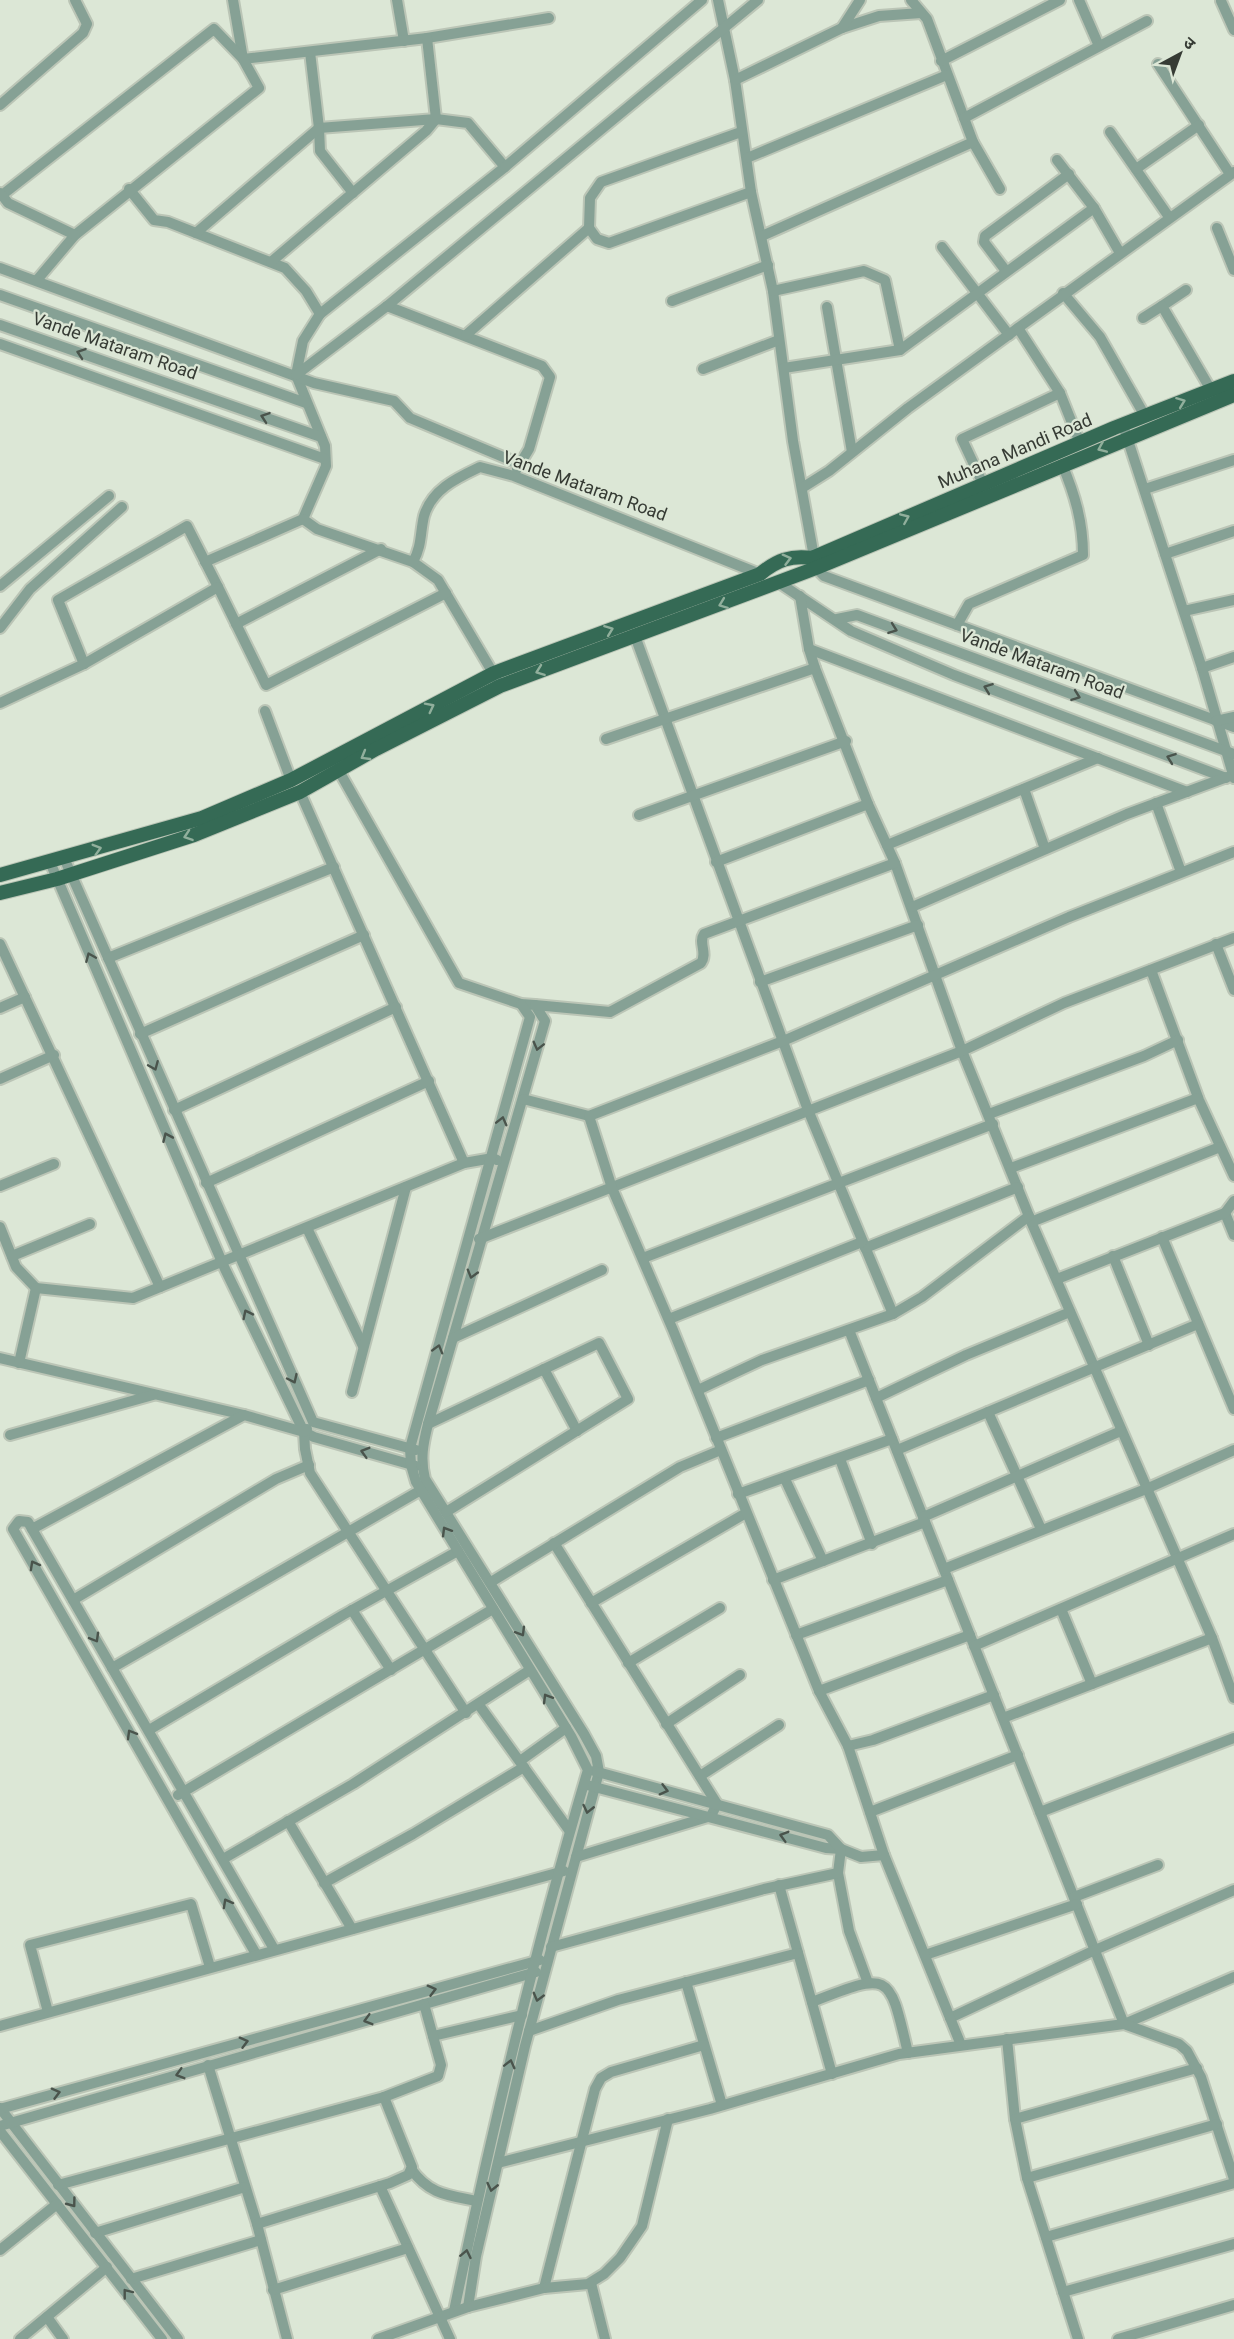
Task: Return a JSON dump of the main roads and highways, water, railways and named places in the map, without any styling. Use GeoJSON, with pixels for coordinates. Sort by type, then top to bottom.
{"type":"FeatureCollection","features":[{"type":"Feature","properties":{"kind":"main road","name":"Muhana Mandi Road"},"geometry":{"type":"LineString","coordinates":[[814,563],[983,484],[1080,443],[1125,431],[1145,416],[1234,381]]}},
{"type":"Feature","properties":{"kind":"main road"},"geometry":{"type":"LineString","coordinates":[[0,893],[71,875],[194,835],[300,792],[497,680],[635,636],[778,582],[814,563],[1062,464],[1125,431],[1234,395]]}},
{"type":"Feature","properties":{"kind":"main road"},"geometry":{"type":"LineString","coordinates":[[0,875],[202,818],[291,780],[497,680],[760,574],[775,563],[790,557],[814,563]]}},
{"type":"Feature","properties":{"kind":"main road","name":"Vande Mataram Road"},"geometry":{"type":"LineString","coordinates":[[760,574],[778,582]]}}]}
